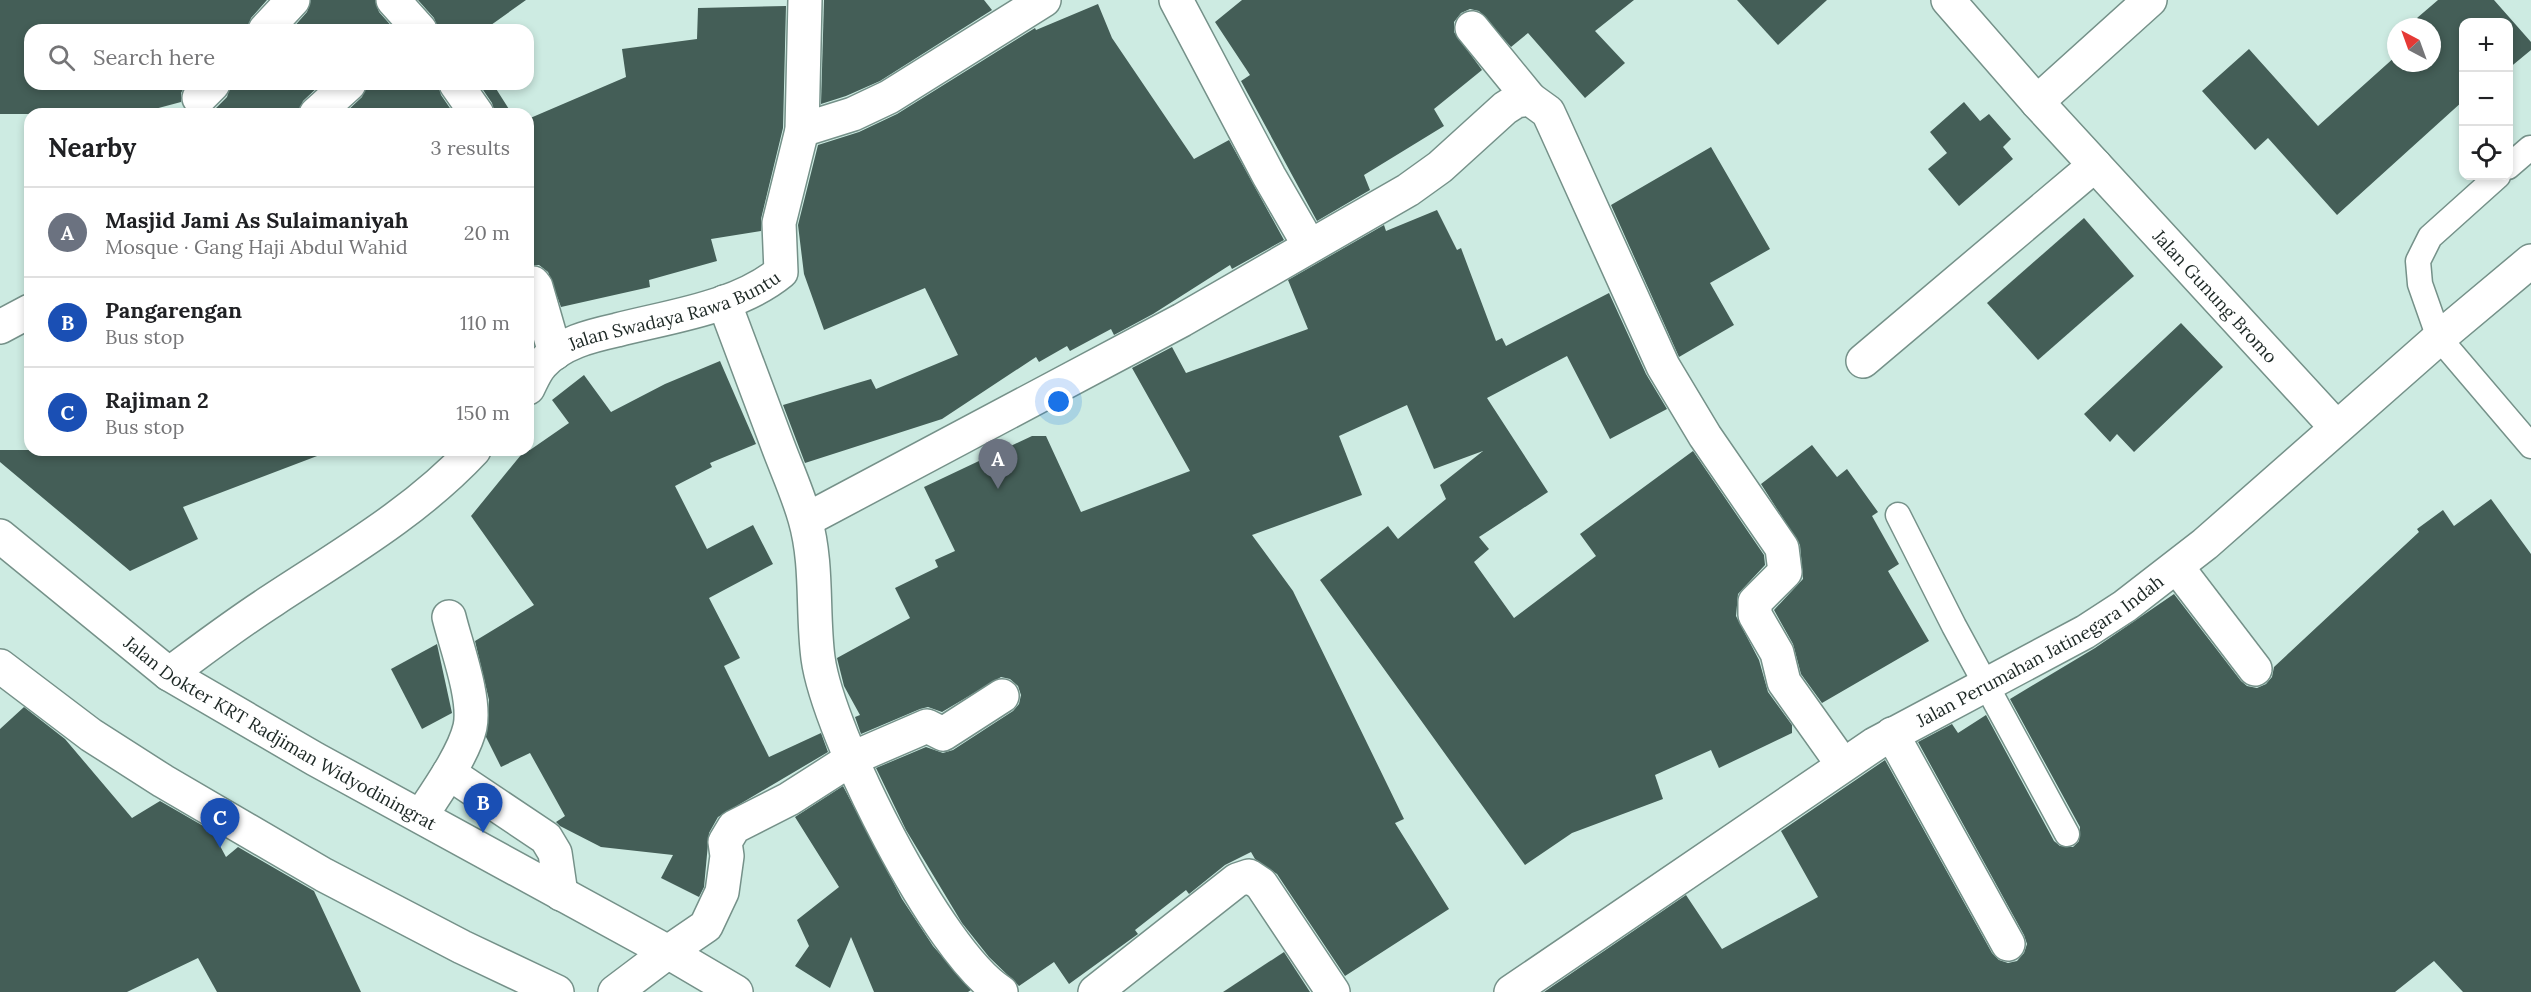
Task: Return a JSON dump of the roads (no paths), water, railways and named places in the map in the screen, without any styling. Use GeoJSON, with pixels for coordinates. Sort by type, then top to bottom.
{"type":"FeatureCollection","features":[{"type":"Feature","properties":{"kind":"street"},"geometry":{"type":"LineString","coordinates":[[271,24],[293,0]]}},
{"type":"Feature","properties":{"kind":"street"},"geometry":{"type":"LineString","coordinates":[[393,0],[413,24]]}},
{"type":"Feature","properties":{"kind":"street","name":"Jalan Swadaya Rawa Buntu"},"geometry":{"type":"LineString","coordinates":[[534,377],[541,365],[555,353],[580,339],[724,302],[765,285],[781,272],[779,223],[802,130],[805,0]]}},
{"type":"Feature","properties":{"kind":"street"},"geometry":{"type":"LineString","coordinates":[[802,130],[853,114],[889,97],[1007,10],[1044,0]]}},
{"type":"Feature","properties":{"kind":"street"},"geometry":{"type":"LineString","coordinates":[[1176,0],[1269,176],[1309,245]]}},
{"type":"Feature","properties":{"kind":"street","name":"Jalan Gunung Bromo"},"geometry":{"type":"LineString","coordinates":[[1948,0],[2037,102],[2336,427]]}},
{"type":"Feature","properties":{"kind":"street"},"geometry":{"type":"LineString","coordinates":[[2037,102],[2150,0]]}},
{"type":"Feature","properties":{"kind":"street"},"geometry":{"type":"LineString","coordinates":[[1472,28],[1530,99],[1548,112],[1664,366],[1705,436],[1782,548],[1785,572],[1755,602],[1755,615],[1777,653],[1784,682],[1843,765]]}},
{"type":"Feature","properties":{"kind":"street"},"geometry":{"type":"LineString","coordinates":[[323,108],[342,90]]}},
{"type":"Feature","properties":{"kind":"street"},"geometry":{"type":"LineString","coordinates":[[460,90],[473,108]]}},
{"type":"Feature","properties":{"kind":"street"},"geometry":{"type":"LineString","coordinates":[[806,520],[1182,320],[1417,184],[1505,108],[1516,101],[1530,99]]}},
{"type":"Feature","properties":{"kind":"street"},"geometry":{"type":"LineString","coordinates":[[1863,361],[2095,165]]}},
{"type":"Feature","properties":{"kind":"street","name":"Jalan Perumahan Jatinegara Indah"},"geometry":{"type":"LineString","coordinates":[[1511,992],[1843,765],[1893,734],[2085,632],[2125,606],[2176,567],[2531,261]]}},
{"type":"Feature","properties":{"kind":"street"},"geometry":{"type":"LineString","coordinates":[[534,284],[555,353]]}},
{"type":"Feature","properties":{"kind":"street"},"geometry":{"type":"LineString","coordinates":[[724,302],[806,520],[816,591],[818,659],[832,711],[890,840],[927,904],[971,966],[987,984],[1001,992]]}},
{"type":"Feature","properties":{"kind":"street"},"geometry":{"type":"LineString","coordinates":[[0,327],[24,314]]}},
{"type":"Feature","properties":{"kind":"street"},"geometry":{"type":"LineString","coordinates":[[169,674],[249,616],[371,538],[415,504],[467,456]]}},
{"type":"Feature","properties":{"kind":"street","name":"Jalan Dokter KRT Radjiman Widyodiningrat"},"geometry":{"type":"LineString","coordinates":[[0,536],[169,674],[315,759],[668,952],[736,992]]}},
{"type":"Feature","properties":{"kind":"street"},"geometry":{"type":"LineString","coordinates":[[2176,567],[2255,669]]}},
{"type":"Feature","properties":{"kind":"street"},"geometry":{"type":"LineString","coordinates":[[421,816],[449,773],[470,726],[470,702],[449,617]]}},
{"type":"Feature","properties":{"kind":"street"},"geometry":{"type":"LineString","coordinates":[[0,666],[92,735],[163,781],[294,858],[462,948],[557,992]]}},
{"type":"Feature","properties":{"kind":"street"},"geometry":{"type":"LineString","coordinates":[[615,992],[706,926],[723,892],[725,842],[734,827],[789,799],[853,759],[927,726],[943,734],[1002,696]]}},
{"type":"Feature","properties":{"kind":"street"},"geometry":{"type":"LineString","coordinates":[[1893,734],[2008,944]]}},
{"type":"Feature","properties":{"kind":"street"},"geometry":{"type":"LineString","coordinates":[[449,773],[546,838],[555,853],[561,894]]}},
{"type":"Feature","properties":{"kind":"street"},"geometry":{"type":"LineString","coordinates":[[1095,992],[1237,880],[1249,876],[1261,884],[1333,992]]}},
{"type":"Feature","properties":{"kind":"lane"},"geometry":{"type":"LineString","coordinates":[[2513,162],[2530,148]]}},
{"type":"Feature","properties":{"kind":"lane"},"geometry":{"type":"LineString","coordinates":[[2494,180],[2430,237],[2418,261],[2420,284],[2439,338],[2531,446]]}},
{"type":"Feature","properties":{"kind":"lane"},"geometry":{"type":"LineString","coordinates":[[1898,515],[1954,626],[2067,834]]}},
{"type":"Feature","properties":{"kind":"place","name":"Masjid Jami As Sulaimaniyah"},"geometry":{"type":"Point","coordinates":[998,489]}},
{"type":"Feature","properties":{"kind":"place","name":"Pangarengan"},"geometry":{"type":"Point","coordinates":[483,833]}},
{"type":"Feature","properties":{"kind":"place","name":"Rajiman 2"},"geometry":{"type":"Point","coordinates":[220,848]}}]}
